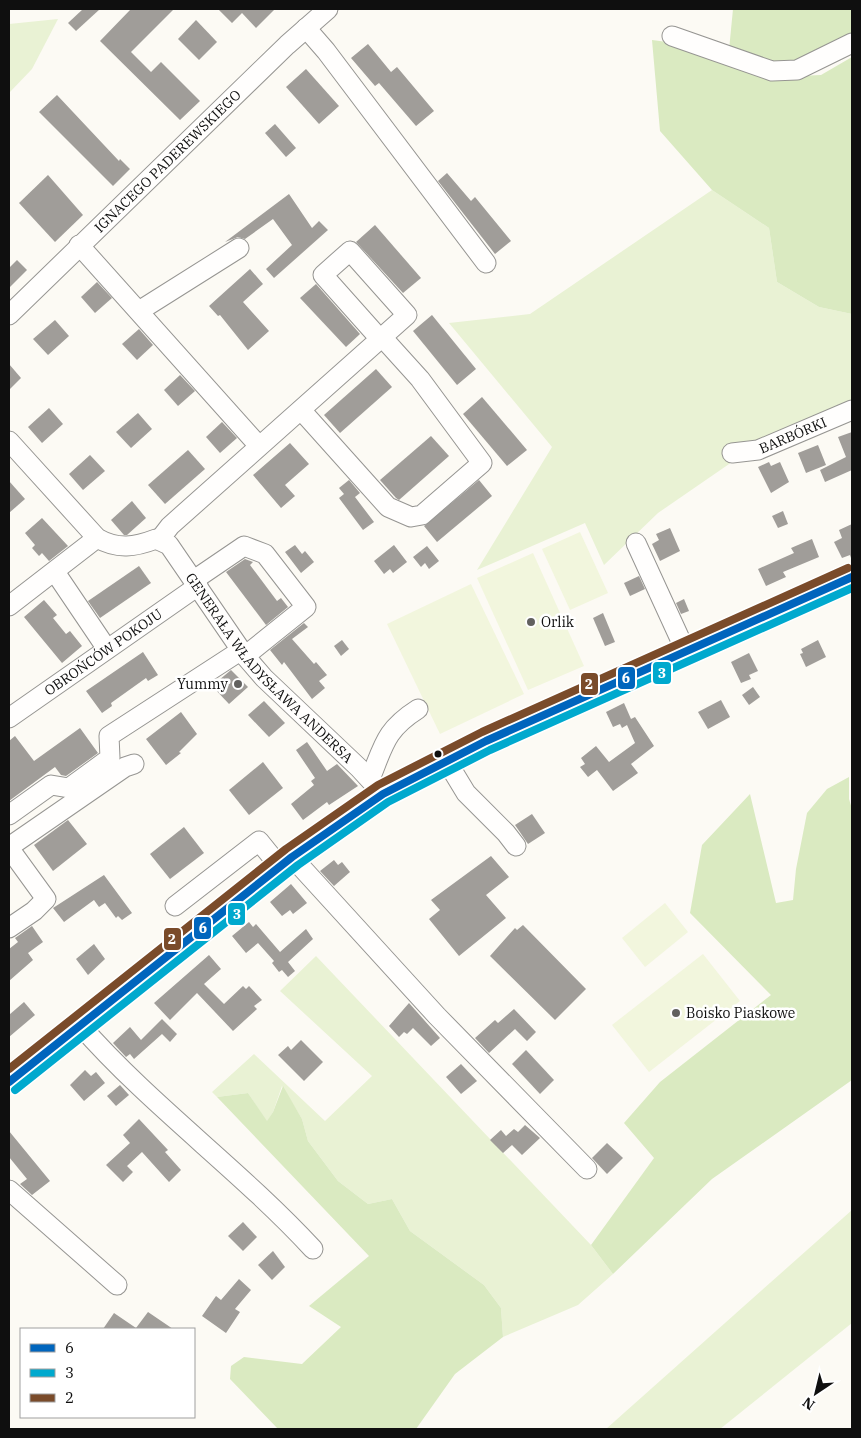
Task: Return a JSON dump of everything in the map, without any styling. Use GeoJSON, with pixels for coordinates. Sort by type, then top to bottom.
{"type":"FeatureCollection","features":[{"type":"Feature","properties":{"kind":"street","name":"IGNACEGO PADEREWSKIEGO"},"geometry":{"type":"LineString","coordinates":[[9,315],[79,245],[328,9]]}},
{"type":"Feature","properties":{"kind":"street"},"geometry":{"type":"LineString","coordinates":[[306,28],[326,51],[486,264]]}},
{"type":"Feature","properties":{"kind":"street"},"geometry":{"type":"LineString","coordinates":[[672,36],[772,71],[797,70],[852,43]]}},
{"type":"Feature","properties":{"kind":"street"},"geometry":{"type":"LineString","coordinates":[[79,245],[259,446]]}},
{"type":"Feature","properties":{"kind":"street"},"geometry":{"type":"LineString","coordinates":[[139,312],[239,248]]}},
{"type":"Feature","properties":{"kind":"street"},"geometry":{"type":"LineString","coordinates":[[9,441],[97,538],[108,545],[129,547],[160,539],[170,526],[259,446],[301,410],[381,338],[407,315],[350,251],[323,275],[381,338],[420,380],[482,463],[422,514],[411,517],[388,507],[301,410]]}},
{"type":"Feature","properties":{"kind":"street","name":"BARBÓRKI"},"geometry":{"type":"LineString","coordinates":[[732,453],[758,450],[852,410]]}},
{"type":"Feature","properties":{"kind":"street"},"geometry":{"type":"LineString","coordinates":[[9,606],[97,538]]}},
{"type":"Feature","properties":{"kind":"street","name":"GENERAŁA WŁADYSŁAWA ANDERSA"},"geometry":{"type":"LineString","coordinates":[[160,539],[173,549],[243,653],[264,678],[370,779],[383,794]]}},
{"type":"Feature","properties":{"kind":"street"},"geometry":{"type":"LineString","coordinates":[[636,543],[686,652]]}},
{"type":"Feature","properties":{"kind":"street","name":"OBROŃCÓW POKOJU"},"geometry":{"type":"LineString","coordinates":[[9,718],[107,649],[244,546],[265,554],[306,607],[243,653]]}},
{"type":"Feature","properties":{"kind":"street"},"geometry":{"type":"LineString","coordinates":[[55,572],[107,649]]}},
{"type":"Feature","properties":{"kind":"street"},"geometry":{"type":"LineString","coordinates":[[9,1082],[286,862],[383,794],[446,760],[852,577]]}},
{"type":"Feature","properties":{"kind":"street"},"geometry":{"type":"LineString","coordinates":[[9,815],[50,785],[69,788],[110,758],[109,736],[243,653]]}},
{"type":"Feature","properties":{"kind":"street"},"geometry":{"type":"LineString","coordinates":[[370,779],[386,739],[400,723],[418,709]]}},
{"type":"Feature","properties":{"kind":"street"},"geometry":{"type":"LineString","coordinates":[[446,760],[466,793],[506,832],[516,846]]}},
{"type":"Feature","properties":{"kind":"street"},"geometry":{"type":"LineString","coordinates":[[9,928],[34,911],[46,899],[11,858],[125,767],[134,764]]}},
{"type":"Feature","properties":{"kind":"street"},"geometry":{"type":"LineString","coordinates":[[175,906],[260,841],[286,862],[587,1169]]}},
{"type":"Feature","properties":{"kind":"street"},"geometry":{"type":"LineString","coordinates":[[80,1025],[130,1077],[279,1212],[313,1249]]}},
{"type":"Feature","properties":{"kind":"street"},"geometry":{"type":"LineString","coordinates":[[9,1190],[117,1285]]}},
{"type":"Feature","properties":{"kind":"green space"},"geometry":{"type":"Polygon","coordinates":[[[733,9],[852,9],[852,36],[784,70],[729,50],[733,9]]]}},
{"type":"Feature","properties":{"kind":"green space"},"geometry":{"type":"Polygon","coordinates":[[[58,19],[32,69],[9,93],[9,24],[58,19]]]}},
{"type":"Feature","properties":{"kind":"green space"},"geometry":{"type":"Polygon","coordinates":[[[652,40],[675,43],[777,77],[821,75],[852,57],[852,314],[819,307],[777,282],[769,228],[712,190],[660,131],[652,40]]]}},
{"type":"Feature","properties":{"kind":"green space"},"geometry":{"type":"Polygon","coordinates":[[[712,190],[769,228],[777,282],[819,307],[852,314],[852,406],[732,462],[658,513],[604,565],[585,523],[477,570],[552,447],[449,323],[530,314],[712,190]]]}},
{"type":"Feature","properties":{"kind":"green space","name":"Orlik"},"geometry":{"type":"Polygon","coordinates":[[[580,532],[608,593],[570,610],[542,549],[580,532]]]}},
{"type":"Feature","properties":{"kind":"green space","name":"Orlik"},"geometry":{"type":"Polygon","coordinates":[[[533,553],[584,666],[528,690],[477,578],[533,553]]]}},
{"type":"Feature","properties":{"kind":"green space"},"geometry":{"type":"Polygon","coordinates":[[[471,584],[524,694],[440,734],[387,624],[471,584]]]}},
{"type":"Feature","properties":{"kind":"green space"},"geometry":{"type":"Polygon","coordinates":[[[849,777],[849,799],[852,809],[852,1080],[712,1179],[613,1274],[591,1245],[654,1158],[624,1123],[660,1082],[771,995],[690,913],[702,845],[750,794],[776,903],[793,900],[796,869],[807,813],[827,789],[849,777]]]}},
{"type":"Feature","properties":{"kind":"green space"},"geometry":{"type":"Polygon","coordinates":[[[665,903],[688,932],[645,967],[622,938],[665,903]]]}},
{"type":"Feature","properties":{"kind":"green space","name":"Boisko Piaskowe"},"geometry":{"type":"Polygon","coordinates":[[[703,954],[740,1001],[649,1072],[612,1025],[703,954]]]}},
{"type":"Feature","properties":{"kind":"green space"},"geometry":{"type":"Polygon","coordinates":[[[316,956],[591,1245],[613,1274],[578,1305],[503,1337],[501,1308],[484,1285],[410,1231],[392,1199],[368,1204],[338,1181],[308,1141],[302,1119],[282,1086],[273,1112],[267,1122],[248,1093],[217,1097],[212,1092],[254,1054],[325,1121],[372,1076],[280,991],[316,956]]]}},
{"type":"Feature","properties":{"kind":"green space"},"geometry":{"type":"Polygon","coordinates":[[[283,1086],[302,1119],[308,1141],[338,1181],[368,1204],[392,1199],[410,1231],[484,1285],[501,1308],[503,1337],[455,1374],[416,1429],[278,1429],[230,1379],[231,1366],[244,1357],[302,1364],[341,1327],[309,1306],[369,1256],[217,1097],[248,1093],[267,1121],[273,1112],[283,1086]]]}},
{"type":"Feature","properties":{"kind":"green space"},"geometry":{"type":"Polygon","coordinates":[[[852,1210],[852,1323],[720,1429],[606,1429],[852,1210]]]}},
{"type":"Feature","properties":{"kind":"building"},"geometry":{"type":"Polygon","coordinates":[[[83,9],[100,9],[76,31],[68,23],[83,9]]]}},
{"type":"Feature","properties":{"kind":"building"},"geometry":{"type":"Polygon","coordinates":[[[131,9],[174,9],[131,52],[151,72],[161,62],[200,101],[180,120],[100,41],[131,9]]]}},
{"type":"Feature","properties":{"kind":"building"},"geometry":{"type":"Polygon","coordinates":[[[218,9],[275,9],[256,28],[242,13],[232,23],[218,9]]]}},
{"type":"Feature","properties":{"kind":"building"},"geometry":{"type":"Polygon","coordinates":[[[196,20],[217,42],[199,60],[178,39],[196,20]]]}},
{"type":"Feature","properties":{"kind":"building"},"geometry":{"type":"Polygon","coordinates":[[[368,44],[391,72],[397,67],[434,111],[416,126],[379,83],[375,86],[351,58],[368,44]]]}},
{"type":"Feature","properties":{"kind":"building"},"geometry":{"type":"Polygon","coordinates":[[[306,69],[339,106],[319,124],[286,87],[306,69]]]}},
{"type":"Feature","properties":{"kind":"building"},"geometry":{"type":"Polygon","coordinates":[[[57,95],[119,161],[120,159],[130,169],[113,186],[39,112],[57,95]]]}},
{"type":"Feature","properties":{"kind":"building"},"geometry":{"type":"Polygon","coordinates":[[[275,124],[296,148],[286,157],[265,133],[275,124]]]}},
{"type":"Feature","properties":{"kind":"building"},"geometry":{"type":"Polygon","coordinates":[[[447,173],[471,201],[475,197],[511,241],[495,254],[438,181],[447,173]]]}},
{"type":"Feature","properties":{"kind":"building"},"geometry":{"type":"Polygon","coordinates":[[[48,175],[83,215],[55,242],[19,203],[48,175]]]}},
{"type":"Feature","properties":{"kind":"building"},"geometry":{"type":"Polygon","coordinates":[[[289,194],[312,228],[319,221],[328,230],[274,278],[266,269],[292,245],[273,219],[245,239],[238,237],[225,242],[289,194]]]}},
{"type":"Feature","properties":{"kind":"building"},"geometry":{"type":"Polygon","coordinates":[[[375,225],[421,278],[403,293],[356,242],[375,225]]]}},
{"type":"Feature","properties":{"kind":"building"},"geometry":{"type":"Polygon","coordinates":[[[17,260],[27,270],[9,288],[9,268],[17,260]]]}},
{"type":"Feature","properties":{"kind":"building"},"geometry":{"type":"Polygon","coordinates":[[[250,269],[263,284],[243,302],[269,331],[248,350],[220,315],[218,316],[209,306],[250,269]]]}},
{"type":"Feature","properties":{"kind":"building"},"geometry":{"type":"Polygon","coordinates":[[[97,282],[112,298],[95,313],[81,297],[97,282]]]}},
{"type":"Feature","properties":{"kind":"building"},"geometry":{"type":"Polygon","coordinates":[[[316,284],[360,334],[346,347],[300,298],[316,284]]]}},
{"type":"Feature","properties":{"kind":"building"},"geometry":{"type":"Polygon","coordinates":[[[432,315],[476,369],[457,385],[413,331],[432,315]]]}},
{"type":"Feature","properties":{"kind":"building"},"geometry":{"type":"Polygon","coordinates":[[[55,320],[69,336],[48,355],[33,339],[55,320]]]}},
{"type":"Feature","properties":{"kind":"building"},"geometry":{"type":"Polygon","coordinates":[[[139,329],[153,345],[137,360],[122,344],[139,329]]]}},
{"type":"Feature","properties":{"kind":"building"},"geometry":{"type":"Polygon","coordinates":[[[9,364],[21,378],[9,390],[9,364]]]}},
{"type":"Feature","properties":{"kind":"building"},"geometry":{"type":"Polygon","coordinates":[[[376,369],[392,387],[340,433],[324,415],[376,369]]]}},
{"type":"Feature","properties":{"kind":"building"},"geometry":{"type":"Polygon","coordinates":[[[180,375],[195,391],[178,406],[164,390],[180,375]]]}},
{"type":"Feature","properties":{"kind":"building"},"geometry":{"type":"Polygon","coordinates":[[[482,397],[527,450],[507,466],[463,414],[482,397]]]}},
{"type":"Feature","properties":{"kind":"building"},"geometry":{"type":"Polygon","coordinates":[[[49,408],[63,424],[42,443],[28,427],[49,408]]]}},
{"type":"Feature","properties":{"kind":"building"},"geometry":{"type":"Polygon","coordinates":[[[138,413],[152,429],[131,448],[116,432],[138,413]]]}},
{"type":"Feature","properties":{"kind":"building"},"geometry":{"type":"Polygon","coordinates":[[[222,422],[237,438],[220,453],[206,437],[222,422]]]}},
{"type":"Feature","properties":{"kind":"building"},"geometry":{"type":"Polygon","coordinates":[[[852,432],[852,470],[825,482],[820,470],[846,457],[838,437],[852,432]]]}},
{"type":"Feature","properties":{"kind":"building"},"geometry":{"type":"Polygon","coordinates":[[[431,436],[449,456],[399,500],[380,480],[431,436]]]}},
{"type":"Feature","properties":{"kind":"building"},"geometry":{"type":"Polygon","coordinates":[[[290,443],[309,464],[285,485],[295,496],[281,508],[253,475],[290,443]]]}},
{"type":"Feature","properties":{"kind":"building"},"geometry":{"type":"Polygon","coordinates":[[[818,445],[826,465],[806,473],[798,453],[818,445]]]}},
{"type":"Feature","properties":{"kind":"building"},"geometry":{"type":"Polygon","coordinates":[[[188,450],[205,469],[165,504],[148,485],[188,450]]]}},
{"type":"Feature","properties":{"kind":"building"},"geometry":{"type":"Polygon","coordinates":[[[90,455],[105,471],[83,490],[69,474],[90,455]]]}},
{"type":"Feature","properties":{"kind":"building"},"geometry":{"type":"Polygon","coordinates":[[[769,462],[771,466],[780,462],[789,482],[771,493],[758,467],[769,462]]]}},
{"type":"Feature","properties":{"kind":"building"},"geometry":{"type":"Polygon","coordinates":[[[349,480],[360,493],[355,497],[374,522],[363,530],[339,498],[344,494],[339,488],[349,480]]]}},
{"type":"Feature","properties":{"kind":"building"},"geometry":{"type":"Polygon","coordinates":[[[479,480],[492,496],[437,542],[424,526],[479,480]]]}},
{"type":"Feature","properties":{"kind":"building"},"geometry":{"type":"Polygon","coordinates":[[[9,481],[25,499],[9,513],[9,481]]]}},
{"type":"Feature","properties":{"kind":"building"},"geometry":{"type":"Polygon","coordinates":[[[132,501],[146,518],[127,535],[124,535],[111,520],[132,501]]]}},
{"type":"Feature","properties":{"kind":"building"},"geometry":{"type":"Polygon","coordinates":[[[783,511],[788,524],[778,528],[772,516],[783,511]]]}},
{"type":"Feature","properties":{"kind":"building"},"geometry":{"type":"Polygon","coordinates":[[[42,518],[68,546],[49,561],[42,553],[39,556],[32,548],[35,545],[25,533],[42,518]]]}},
{"type":"Feature","properties":{"kind":"building"},"geometry":{"type":"Polygon","coordinates":[[[852,524],[852,561],[850,555],[842,558],[834,542],[842,538],[839,530],[852,524]]]}},
{"type":"Feature","properties":{"kind":"building"},"geometry":{"type":"Polygon","coordinates":[[[670,528],[680,551],[660,561],[652,544],[659,540],[656,534],[670,528]]]}},
{"type":"Feature","properties":{"kind":"building"},"geometry":{"type":"Polygon","coordinates":[[[812,539],[819,557],[783,572],[786,577],[766,586],[758,569],[794,553],[791,548],[812,539]]]}},
{"type":"Feature","properties":{"kind":"building"},"geometry":{"type":"Polygon","coordinates":[[[295,545],[302,554],[305,551],[314,562],[301,573],[285,552],[295,545]]]}},
{"type":"Feature","properties":{"kind":"building"},"geometry":{"type":"Polygon","coordinates":[[[394,545],[407,562],[393,573],[390,569],[384,574],[374,561],[394,545]]]}},
{"type":"Feature","properties":{"kind":"building"},"geometry":{"type":"Polygon","coordinates":[[[427,546],[439,561],[429,569],[425,563],[421,567],[413,557],[427,546]]]}},
{"type":"Feature","properties":{"kind":"building"},"geometry":{"type":"Polygon","coordinates":[[[245,559],[253,562],[250,565],[277,601],[281,598],[288,607],[266,625],[226,572],[245,559]]]}},
{"type":"Feature","properties":{"kind":"building"},"geometry":{"type":"Polygon","coordinates":[[[139,566],[151,583],[100,618],[88,601],[139,566]]]}},
{"type":"Feature","properties":{"kind":"building"},"geometry":{"type":"Polygon","coordinates":[[[639,576],[645,589],[630,596],[624,583],[639,576]]]}},
{"type":"Feature","properties":{"kind":"building"},"geometry":{"type":"Polygon","coordinates":[[[684,599],[689,611],[681,614],[676,603],[684,599]]]}},
{"type":"Feature","properties":{"kind":"building"},"geometry":{"type":"Polygon","coordinates":[[[44,600],[57,615],[53,618],[66,634],[70,631],[82,646],[62,663],[24,617],[44,600]]]}},
{"type":"Feature","properties":{"kind":"building"},"geometry":{"type":"Polygon","coordinates":[[[603,613],[615,642],[605,646],[593,618],[603,613]]]}},
{"type":"Feature","properties":{"kind":"building"},"geometry":{"type":"Polygon","coordinates":[[[304,623],[308,627],[292,639],[314,664],[316,662],[327,675],[319,681],[325,688],[312,699],[284,662],[282,665],[270,650],[304,623]]]}},
{"type":"Feature","properties":{"kind":"building"},"geometry":{"type":"Polygon","coordinates":[[[342,640],[349,649],[341,656],[334,646],[342,640]]]}},
{"type":"Feature","properties":{"kind":"building"},"geometry":{"type":"Polygon","coordinates":[[[818,640],[826,657],[806,667],[800,654],[803,653],[801,649],[818,640]]]}},
{"type":"Feature","properties":{"kind":"building"},"geometry":{"type":"Polygon","coordinates":[[[143,652],[158,675],[148,681],[146,678],[111,703],[112,706],[102,713],[86,691],[143,652]]]}},
{"type":"Feature","properties":{"kind":"building"},"geometry":{"type":"Polygon","coordinates":[[[749,653],[758,671],[749,675],[751,679],[741,683],[731,662],[749,653]]]}},
{"type":"Feature","properties":{"kind":"building"},"geometry":{"type":"Polygon","coordinates":[[[231,670],[248,687],[229,704],[212,686],[231,670]]]}},
{"type":"Feature","properties":{"kind":"building"},"geometry":{"type":"Polygon","coordinates":[[[753,687],[760,697],[749,705],[742,695],[753,687]]]}},
{"type":"Feature","properties":{"kind":"building"},"geometry":{"type":"Polygon","coordinates":[[[721,700],[730,717],[708,729],[698,712],[721,700]]]}},
{"type":"Feature","properties":{"kind":"building"},"geometry":{"type":"Polygon","coordinates":[[[264,701],[285,723],[269,737],[248,715],[264,701]]]}},
{"type":"Feature","properties":{"kind":"building"},"geometry":{"type":"Polygon","coordinates":[[[624,703],[631,719],[635,717],[654,746],[631,764],[638,773],[613,791],[597,770],[588,777],[580,767],[585,764],[581,758],[596,746],[609,762],[635,743],[627,725],[622,728],[620,724],[613,727],[606,712],[624,703]]]}},
{"type":"Feature","properties":{"kind":"building"},"geometry":{"type":"Polygon","coordinates":[[[181,712],[197,734],[179,752],[181,753],[166,765],[146,739],[181,712]]]}},
{"type":"Feature","properties":{"kind":"building"},"geometry":{"type":"Polygon","coordinates":[[[80,728],[98,753],[66,776],[61,775],[55,767],[9,801],[9,741],[15,736],[34,761],[80,728]]]}},
{"type":"Feature","properties":{"kind":"building"},"geometry":{"type":"Polygon","coordinates":[[[307,742],[327,771],[337,764],[358,786],[329,805],[327,802],[303,820],[291,804],[314,785],[311,781],[315,778],[296,750],[307,742]]]}},
{"type":"Feature","properties":{"kind":"building"},"geometry":{"type":"Polygon","coordinates":[[[263,762],[283,788],[249,815],[229,790],[263,762]]]}},
{"type":"Feature","properties":{"kind":"building"},"geometry":{"type":"Polygon","coordinates":[[[532,814],[545,833],[528,844],[515,825],[532,814]]]}},
{"type":"Feature","properties":{"kind":"building"},"geometry":{"type":"Polygon","coordinates":[[[68,820],[87,844],[53,871],[34,845],[68,820]]]}},
{"type":"Feature","properties":{"kind":"building"},"geometry":{"type":"Polygon","coordinates":[[[184,827],[204,853],[170,879],[150,854],[184,827]]]}},
{"type":"Feature","properties":{"kind":"building"},"geometry":{"type":"Polygon","coordinates":[[[491,856],[509,877],[486,895],[506,918],[459,956],[429,919],[440,910],[431,900],[491,856]]]}},
{"type":"Feature","properties":{"kind":"building"},"geometry":{"type":"Polygon","coordinates":[[[334,860],[338,865],[342,862],[350,872],[334,886],[320,871],[334,860]]]}},
{"type":"Feature","properties":{"kind":"building"},"geometry":{"type":"Polygon","coordinates":[[[104,875],[132,913],[122,920],[118,916],[116,918],[105,903],[99,907],[94,900],[64,922],[53,908],[104,875]]]}},
{"type":"Feature","properties":{"kind":"building"},"geometry":{"type":"Polygon","coordinates":[[[291,884],[307,903],[293,914],[290,910],[282,916],[270,902],[291,884]]]}},
{"type":"Feature","properties":{"kind":"building"},"geometry":{"type":"Polygon","coordinates":[[[249,922],[253,927],[256,924],[280,952],[306,929],[313,939],[288,962],[295,971],[288,977],[282,970],[279,972],[272,963],[274,961],[258,943],[246,953],[232,936],[249,922]]]}},
{"type":"Feature","properties":{"kind":"building"},"geometry":{"type":"Polygon","coordinates":[[[523,925],[586,989],[555,1020],[490,956],[515,928],[517,930],[523,925]]]}},
{"type":"Feature","properties":{"kind":"building"},"geometry":{"type":"Polygon","coordinates":[[[32,926],[43,942],[28,953],[33,960],[9,981],[9,949],[18,942],[15,938],[32,926]]]}},
{"type":"Feature","properties":{"kind":"building"},"geometry":{"type":"Polygon","coordinates":[[[94,944],[105,959],[88,975],[76,959],[94,944]]]}},
{"type":"Feature","properties":{"kind":"building"},"geometry":{"type":"Polygon","coordinates":[[[209,955],[221,969],[204,984],[224,1004],[243,986],[246,989],[249,986],[262,1000],[254,1006],[257,1009],[233,1031],[197,993],[170,1020],[154,1003],[209,955]]]}},
{"type":"Feature","properties":{"kind":"building"},"geometry":{"type":"Polygon","coordinates":[[[24,1002],[35,1015],[9,1037],[9,1015],[24,1002]]]}},
{"type":"Feature","properties":{"kind":"building"},"geometry":{"type":"Polygon","coordinates":[[[409,1003],[440,1038],[431,1046],[413,1028],[407,1034],[404,1032],[399,1037],[389,1026],[409,1003]]]}},
{"type":"Feature","properties":{"kind":"building"},"geometry":{"type":"Polygon","coordinates":[[[514,1009],[536,1032],[527,1041],[515,1029],[489,1053],[475,1038],[495,1020],[498,1023],[514,1009]]]}},
{"type":"Feature","properties":{"kind":"building"},"geometry":{"type":"Polygon","coordinates":[[[162,1019],[177,1034],[170,1042],[162,1034],[134,1059],[130,1054],[126,1057],[113,1043],[130,1027],[141,1040],[162,1019]]]}},
{"type":"Feature","properties":{"kind":"building"},"geometry":{"type":"Polygon","coordinates":[[[301,1040],[323,1062],[304,1081],[278,1055],[288,1046],[291,1050],[301,1040]]]}},
{"type":"Feature","properties":{"kind":"building"},"geometry":{"type":"Polygon","coordinates":[[[526,1050],[554,1080],[540,1094],[512,1064],[526,1050]]]}},
{"type":"Feature","properties":{"kind":"building"},"geometry":{"type":"Polygon","coordinates":[[[461,1064],[477,1081],[461,1094],[446,1077],[461,1064]]]}},
{"type":"Feature","properties":{"kind":"building"},"geometry":{"type":"Polygon","coordinates":[[[85,1070],[91,1076],[96,1072],[105,1083],[84,1101],[70,1085],[85,1070]]]}},
{"type":"Feature","properties":{"kind":"building"},"geometry":{"type":"Polygon","coordinates":[[[120,1085],[129,1095],[116,1106],[107,1096],[120,1085]]]}},
{"type":"Feature","properties":{"kind":"building"},"geometry":{"type":"Polygon","coordinates":[[[139,1119],[168,1150],[165,1152],[181,1170],[169,1182],[142,1152],[127,1166],[133,1172],[123,1182],[106,1165],[130,1143],[123,1135],[139,1119]]]}},
{"type":"Feature","properties":{"kind":"building"},"geometry":{"type":"Polygon","coordinates":[[[525,1125],[540,1138],[522,1155],[512,1145],[503,1153],[490,1140],[501,1130],[506,1136],[514,1129],[518,1132],[525,1125]]]}},
{"type":"Feature","properties":{"kind":"building"},"geometry":{"type":"Polygon","coordinates":[[[9,1131],[50,1181],[32,1195],[20,1184],[27,1179],[9,1157],[9,1131]]]}},
{"type":"Feature","properties":{"kind":"building"},"geometry":{"type":"Polygon","coordinates":[[[607,1143],[623,1158],[607,1174],[592,1158],[607,1143]]]}},
{"type":"Feature","properties":{"kind":"building"},"geometry":{"type":"Polygon","coordinates":[[[243,1222],[257,1237],[243,1251],[228,1236],[243,1222]]]}},
{"type":"Feature","properties":{"kind":"building"},"geometry":{"type":"Polygon","coordinates":[[[273,1251],[285,1267],[272,1280],[258,1265],[273,1251]]]}},
{"type":"Feature","properties":{"kind":"building"},"geometry":{"type":"Polygon","coordinates":[[[239,1279],[251,1290],[235,1309],[240,1312],[226,1333],[202,1316],[216,1296],[221,1300],[239,1279]]]}},
{"type":"Feature","properties":{"kind":"building"},"geometry":{"type":"Polygon","coordinates":[[[148,1312],[172,1328],[136,1328],[148,1312]]]}},
{"type":"Feature","properties":{"kind":"building"},"geometry":{"type":"Polygon","coordinates":[[[114,1313],[136,1328],[104,1328],[114,1313]]]}},
{"type":"Feature","properties":{"kind":"transit line","name":"2"},"geometry":{"type":"LineString","coordinates":[[9,1069],[286,849],[378,785],[482,732],[848,568]]}},
{"type":"Feature","properties":{"kind":"transit line","name":"6"},"geometry":{"type":"LineString","coordinates":[[9,1082],[292,857],[383,794],[486,741],[852,577]]}},
{"type":"Feature","properties":{"kind":"transit line","name":"3"},"geometry":{"type":"LineString","coordinates":[[15,1090],[298,865],[388,802],[490,750],[852,588]]}},
{"type":"Feature","properties":{"kind":"place","name":"Orlik"},"geometry":{"type":"Point","coordinates":[531,622]}},
{"type":"Feature","properties":{"kind":"place","name":"Yummy"},"geometry":{"type":"Point","coordinates":[238,684]}},
{"type":"Feature","properties":{"kind":"place","name":"Boisko Piaskowe"},"geometry":{"type":"Point","coordinates":[676,1013]}}]}
